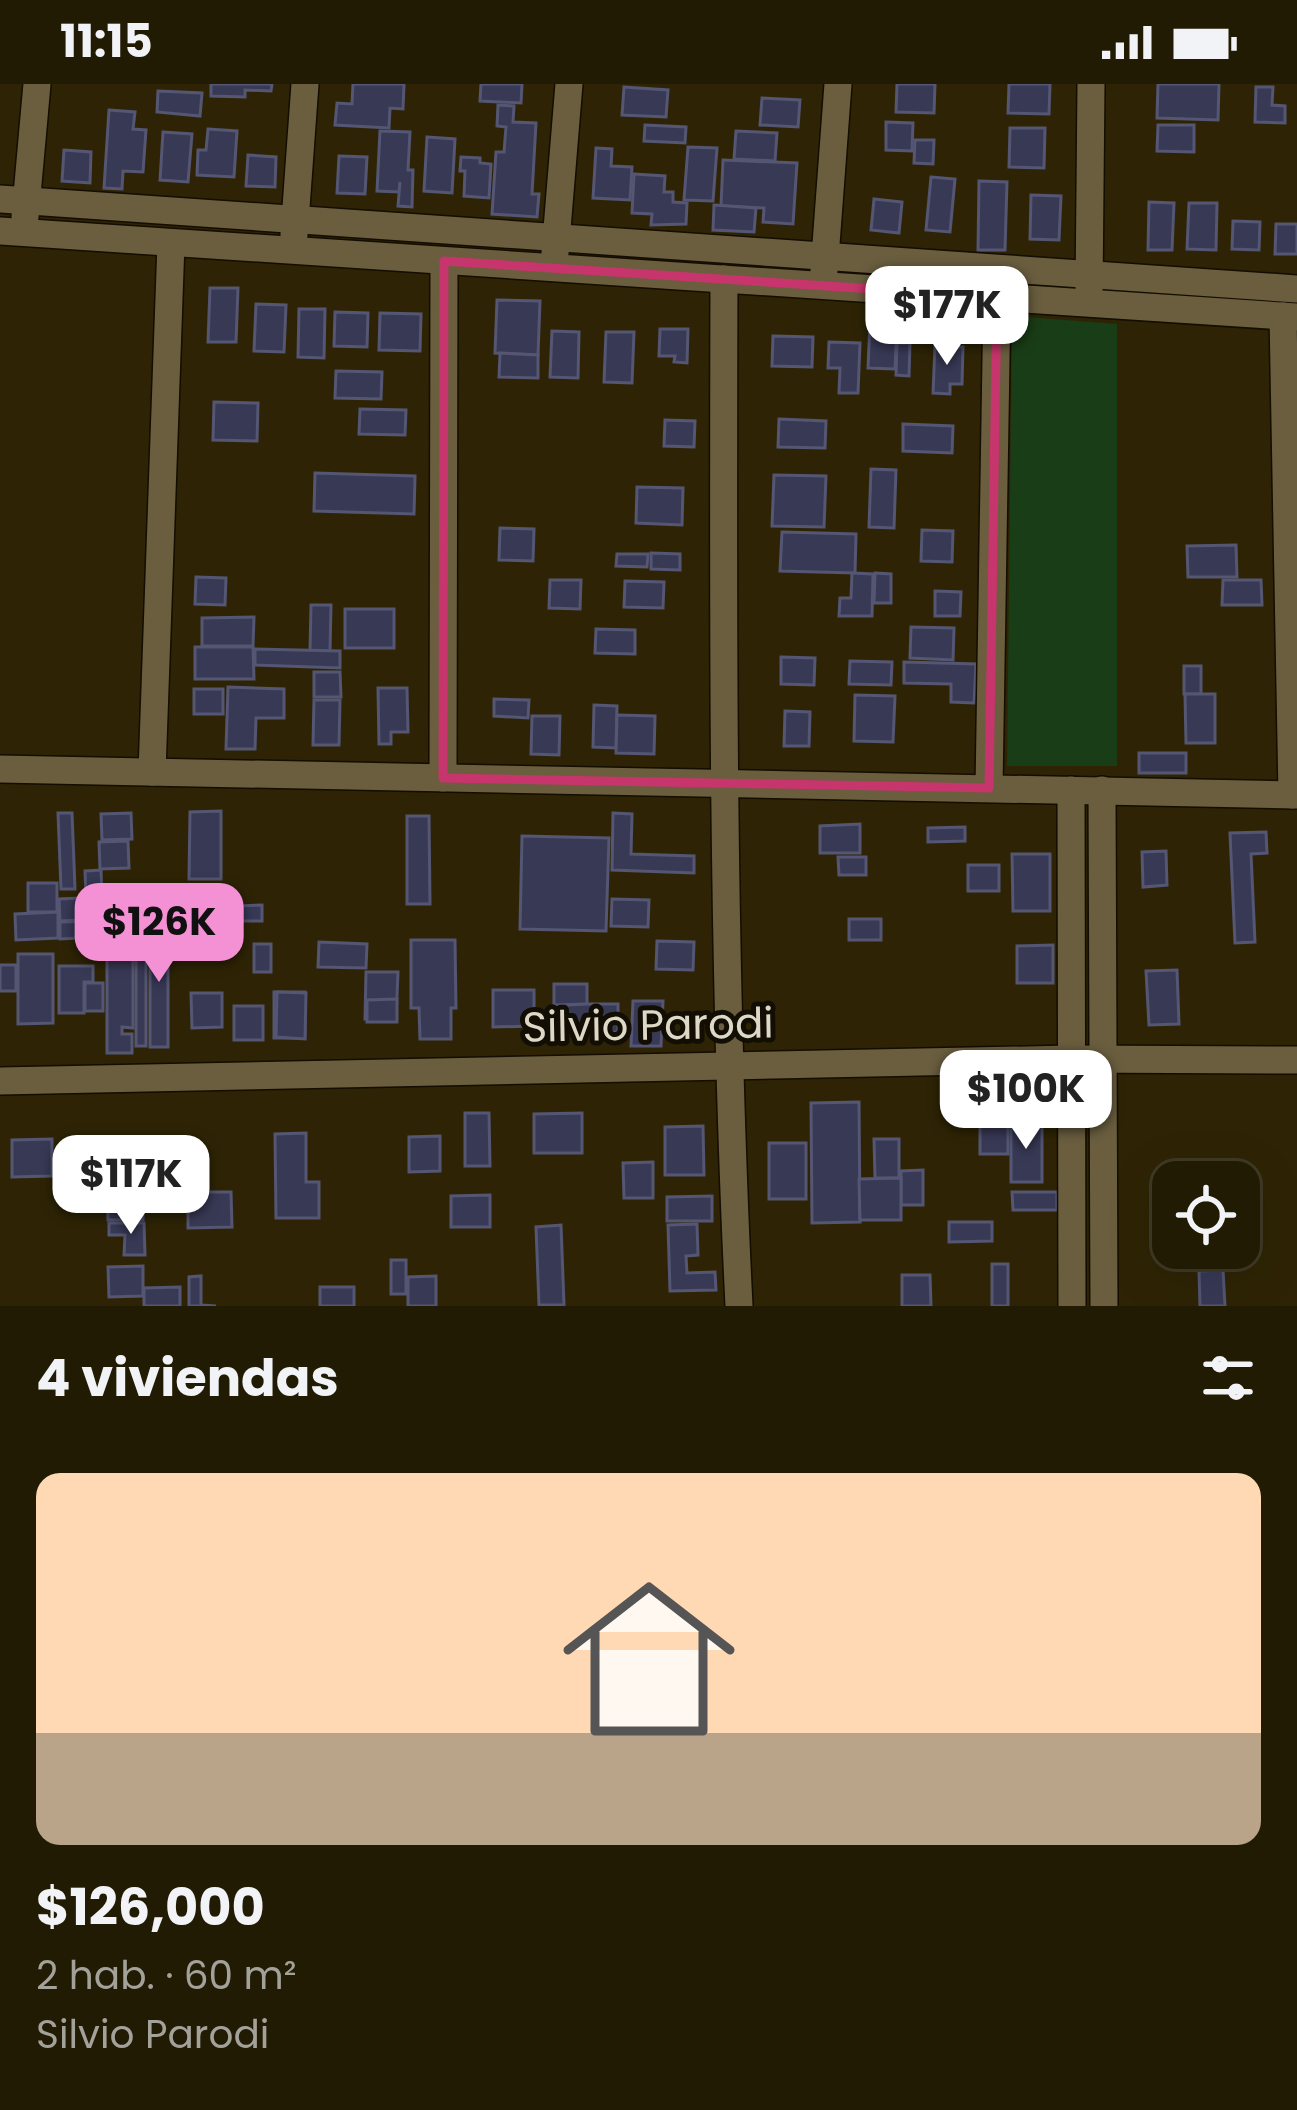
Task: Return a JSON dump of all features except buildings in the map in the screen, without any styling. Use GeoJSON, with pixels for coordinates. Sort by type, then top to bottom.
{"type":"FeatureCollection","features":[{"type":"Feature","properties":{"kind":"street"},"geometry":{"type":"LineString","coordinates":[[0,769],[1294,795],[1290,316],[12,232],[13,200],[37,84]]}},
{"type":"Feature","properties":{"kind":"street"},"geometry":{"type":"LineString","coordinates":[[293,251],[305,84]]}},
{"type":"Feature","properties":{"kind":"street"},"geometry":{"type":"LineString","coordinates":[[553,268],[569,84]]}},
{"type":"Feature","properties":{"kind":"street"},"geometry":{"type":"LineString","coordinates":[[823,285],[838,84]]}},
{"type":"Feature","properties":{"kind":"street"},"geometry":{"type":"LineString","coordinates":[[1089,303],[1091,84]]}},
{"type":"Feature","properties":{"kind":"street"},"geometry":{"type":"LineString","coordinates":[[13,200],[1297,289]]}},
{"type":"Feature","properties":{"kind":"street"},"geometry":{"type":"LineString","coordinates":[[152,772],[171,243]]}},
{"type":"Feature","properties":{"kind":"street"},"geometry":{"type":"LineString","coordinates":[[443,778],[444,261]]}},
{"type":"Feature","properties":{"kind":"street"},"geometry":{"type":"LineString","coordinates":[[724,279],[727,1065],[739,1306]]}},
{"type":"Feature","properties":{"kind":"street"},"geometry":{"type":"LineString","coordinates":[[989,788],[997,297]]}},
{"type":"Feature","properties":{"kind":"street"},"geometry":{"type":"LineString","coordinates":[[1071,790],[1072,1306]]}},
{"type":"Feature","properties":{"kind":"street"},"geometry":{"type":"LineString","coordinates":[[1102,790],[1104,1306]]}},
{"type":"Feature","properties":{"kind":"street","name":"Silvio Parodi"},"geometry":{"type":"LineString","coordinates":[[0,1081],[1072,1059],[1297,1060]]}},
{"type":"Feature","properties":{"kind":"highlighted area"},"geometry":{"type":"Polygon","coordinates":[[[444,261],[997,297],[989,788],[443,778],[444,261]]]}},
{"type":"Feature","properties":{"kind":"green space"},"geometry":{"type":"Polygon","coordinates":[[[1012,316],[1117,324],[1117,766],[1007,766],[1012,316]]]}}]}
